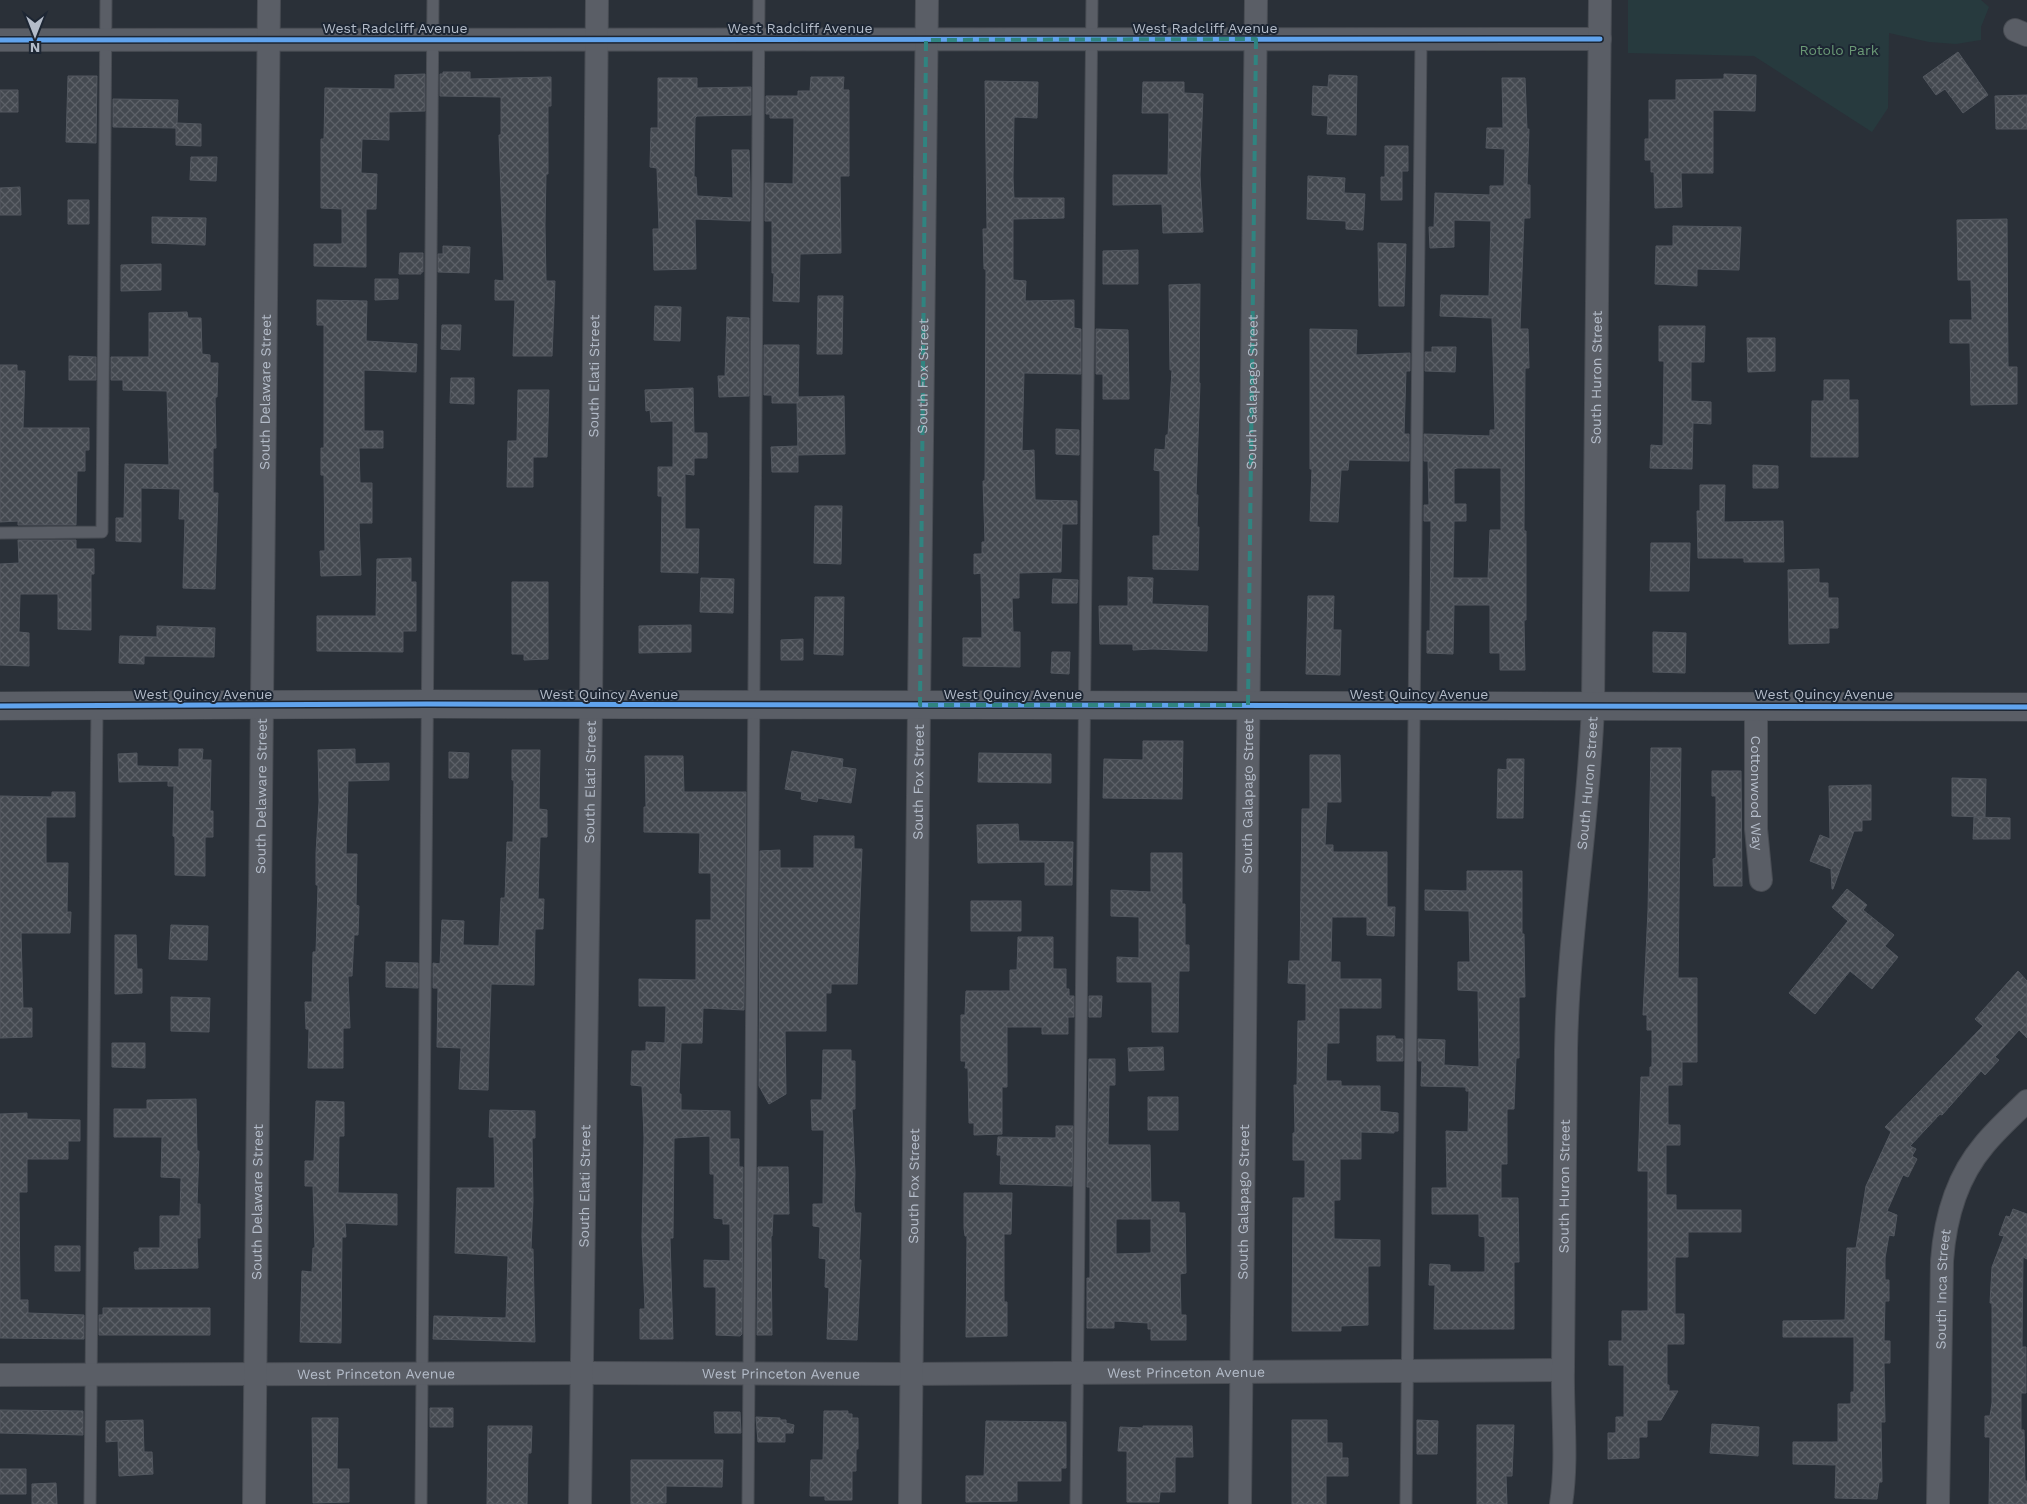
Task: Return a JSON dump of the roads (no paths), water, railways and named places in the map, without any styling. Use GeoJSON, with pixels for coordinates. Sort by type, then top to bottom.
{"type":"FeatureCollection","features":[{"type":"Feature","properties":{"kind":"street","name":"South Delaware Street"},"geometry":{"type":"LineString","coordinates":[[254,1504],[269,0]]}},
{"type":"Feature","properties":{"kind":"street","name":"South Elati Street"},"geometry":{"type":"LineString","coordinates":[[580,1504],[591,705],[596,0]]}},
{"type":"Feature","properties":{"kind":"street","name":"South Fox Street"},"geometry":{"type":"LineString","coordinates":[[910,1504],[927,0]]}},
{"type":"Feature","properties":{"kind":"street","name":"South Galapago Street"},"geometry":{"type":"LineString","coordinates":[[1240,1504],[1256,0]]}},
{"type":"Feature","properties":{"kind":"street","name":"South Huron Street"},"geometry":{"type":"LineString","coordinates":[[1561,1504],[1564,1466],[1562,1370],[1567,1004],[1588,795],[1593,705],[1600,0]]}},
{"type":"Feature","properties":{"kind":"street","name":"West Radcliff Avenue"},"geometry":{"type":"LineString","coordinates":[[0,40],[1600,39]]}},
{"type":"Feature","properties":{"kind":"street","name":"West Quincy Avenue"},"geometry":{"type":"LineString","coordinates":[[0,706],[427,704],[2027,707]]}},
{"type":"Feature","properties":{"kind":"street","name":"Cottonwood Way"},"geometry":{"type":"LineString","coordinates":[[1756,705],[1756,829],[1761,880]]}},
{"type":"Feature","properties":{"kind":"street","name":"South Inca Street"},"geometry":{"type":"LineString","coordinates":[[1938,1504],[1942,1261],[1945,1227],[1951,1204],[1972,1161],[1985,1144],[2027,1101]]}},
{"type":"Feature","properties":{"kind":"street","name":"West Princeton Avenue"},"geometry":{"type":"LineString","coordinates":[[0,1375],[911,1374],[1562,1370]]}},
{"type":"Feature","properties":{"kind":"lane"},"geometry":{"type":"LineString","coordinates":[[0,533],[102,532],[106,0]]}},
{"type":"Feature","properties":{"kind":"lane"},"geometry":{"type":"LineString","coordinates":[[421,1504],[433,0]]}},
{"type":"Feature","properties":{"kind":"lane"},"geometry":{"type":"LineString","coordinates":[[748,1504],[759,0]]}},
{"type":"Feature","properties":{"kind":"lane"},"geometry":{"type":"LineString","coordinates":[[1076,1504],[1092,0]]}},
{"type":"Feature","properties":{"kind":"lane"},"geometry":{"type":"LineString","coordinates":[[1406,1504],[1421,39]]}},
{"type":"Feature","properties":{"kind":"lane"},"geometry":{"type":"LineString","coordinates":[[90,1504],[97,706]]}},
{"type":"Feature","properties":{"kind":"park label","name":"Rotolo Park"},"geometry":{"type":"Point","coordinates":[1839,50]}}]}
